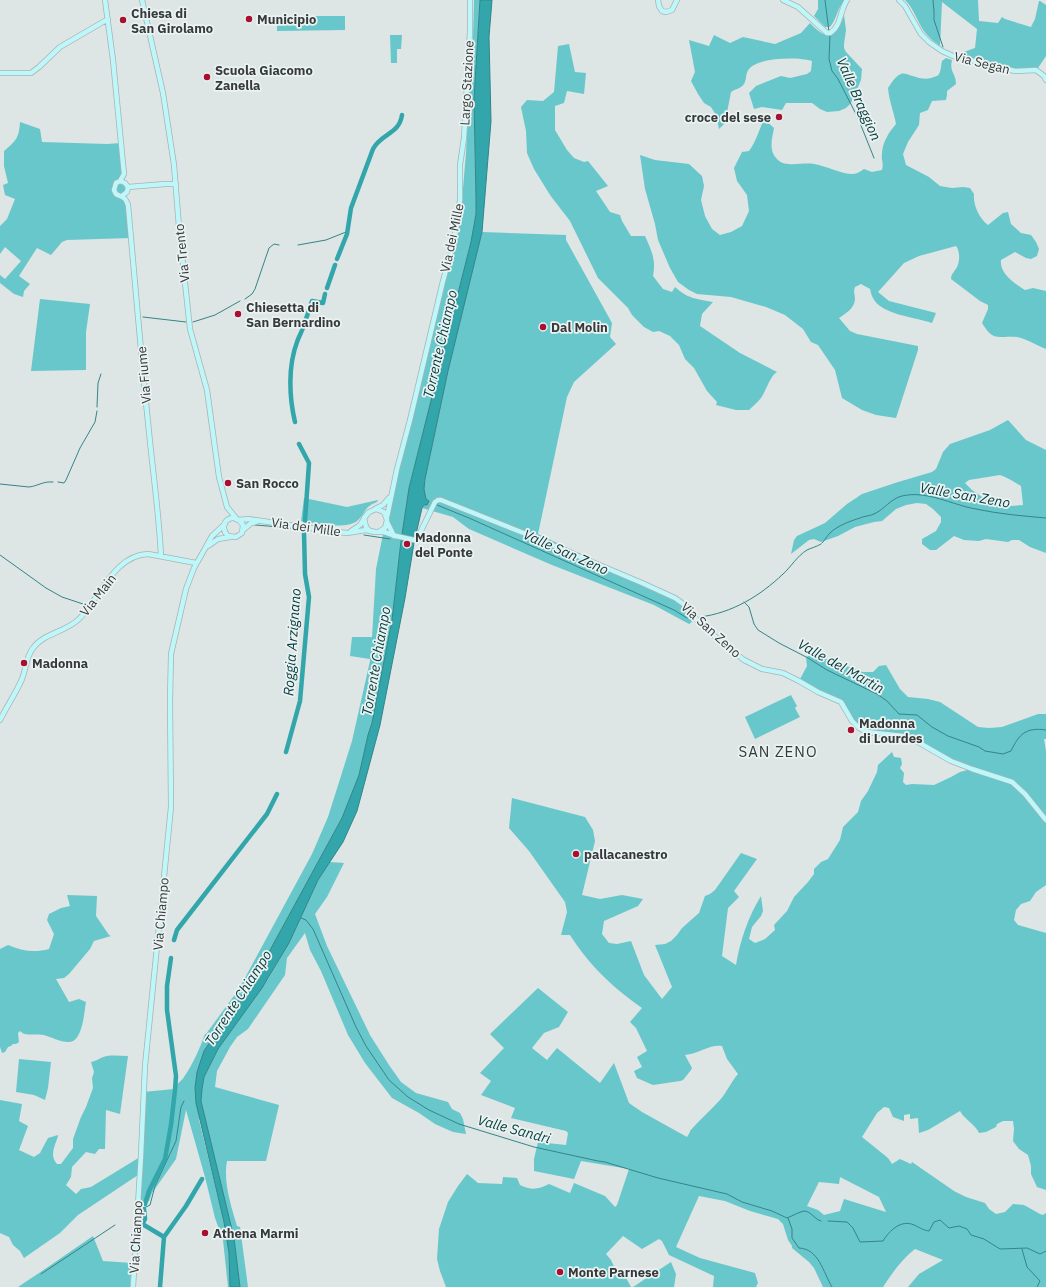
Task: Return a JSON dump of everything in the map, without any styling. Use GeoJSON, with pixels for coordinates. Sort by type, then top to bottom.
{"type":"FeatureCollection","features":[{"type":"Feature","properties":{"kind":"street","name":"Via Fiume"},"geometry":{"type":"LineString","coordinates":[[105,0],[114,60],[124,174],[120,181],[116,183],[114,190],[116,194],[122,196],[126,200],[128,205],[152,465],[160,524],[161,556]]}},
{"type":"Feature","properties":{"kind":"street","name":"Largo Stazione"},"geometry":{"type":"LineString","coordinates":[[460,165],[464,138],[470,31],[470,0]]}},
{"type":"Feature","properties":{"kind":"street"},"geometry":{"type":"LineString","coordinates":[[658,0],[662,11],[666,12],[672,10],[677,0]]}},
{"type":"Feature","properties":{"kind":"street"},"geometry":{"type":"LineString","coordinates":[[783,0],[798,7],[827,33],[830,33],[837,28],[841,12],[847,0]]}},
{"type":"Feature","properties":{"kind":"street","name":"Via Segan"},"geometry":{"type":"LineString","coordinates":[[899,0],[905,6],[921,34],[942,52],[1016,71],[1036,70],[1044,76],[1046,80]]}},
{"type":"Feature","properties":{"kind":"street","name":"Via Trento"},"geometry":{"type":"LineString","coordinates":[[142,1],[166,113],[176,184],[190,325],[207,390],[219,477],[228,510],[237,519]]}},
{"type":"Feature","properties":{"kind":"street"},"geometry":{"type":"LineString","coordinates":[[0,73],[31,73],[60,47],[108,19]]}},
{"type":"Feature","properties":{"kind":"street","name":"Via dei Mille"},"geometry":{"type":"LineString","coordinates":[[387,520],[390,497],[454,242],[460,200],[460,165]]}},
{"type":"Feature","properties":{"kind":"street"},"geometry":{"type":"LineString","coordinates":[[120,181],[125,183],[128,187]]}},
{"type":"Feature","properties":{"kind":"street"},"geometry":{"type":"LineString","coordinates":[[128,187],[176,184]]}},
{"type":"Feature","properties":{"kind":"street"},"geometry":{"type":"LineString","coordinates":[[122,196],[127,192],[128,187]]}},
{"type":"Feature","properties":{"kind":"street","name":"Via dei Mille"},"geometry":{"type":"LineString","coordinates":[[350,532],[360,525],[369,512],[383,505],[390,497]]}},
{"type":"Feature","properties":{"kind":"street","name":"Via San Zeno"},"geometry":{"type":"LineString","coordinates":[[378,532],[384,532],[394,536],[415,540],[435,502],[441,500],[642,583],[675,598],[689,608],[696,619],[744,660],[762,669],[783,674],[841,702],[852,721],[862,730],[871,733],[903,736],[916,741],[951,761],[972,770],[1012,782],[1025,794],[1046,820]]}},
{"type":"Feature","properties":{"kind":"street","name":"Via Trento"},"geometry":{"type":"LineString","coordinates":[[226,504],[226,523]]}},
{"type":"Feature","properties":{"kind":"street"},"geometry":{"type":"LineString","coordinates":[[374,510],[381,511],[394,536]]}},
{"type":"Feature","properties":{"kind":"street"},"geometry":{"type":"LineString","coordinates":[[364,518],[366,527],[370,530]]}},
{"type":"Feature","properties":{"kind":"street","name":"Via dei Mille"},"geometry":{"type":"LineString","coordinates":[[226,523],[229,519],[248,519],[325,531],[350,532],[370,530],[378,532]]}},
{"type":"Feature","properties":{"kind":"street"},"geometry":{"type":"LineString","coordinates":[[237,519],[243,525],[243,530]]}},
{"type":"Feature","properties":{"kind":"street"},"geometry":{"type":"LineString","coordinates":[[378,532],[385,528],[387,520]]}},
{"type":"Feature","properties":{"kind":"street","name":"Via dei Mille"},"geometry":{"type":"LineString","coordinates":[[230,537],[238,536],[250,524],[262,521]]}},
{"type":"Feature","properties":{"kind":"street"},"geometry":{"type":"LineString","coordinates":[[226,523],[224,531],[230,537]]}},
{"type":"Feature","properties":{"kind":"street","name":"Via Chiampo"},"geometry":{"type":"LineString","coordinates":[[133,1287],[145,1066],[171,807],[170,701],[172,654],[186,589],[196,564],[212,536],[226,523]]}},
{"type":"Feature","properties":{"kind":"street"},"geometry":{"type":"LineString","coordinates":[[206,547],[218,539],[230,537]]}},
{"type":"Feature","properties":{"kind":"street","name":"Via Main"},"geometry":{"type":"LineString","coordinates":[[0,720],[22,680],[29,654],[35,645],[40,640],[80,619],[113,574],[127,561],[141,554],[161,556],[196,564]]}},
{"type":"Feature","properties":{"kind":"shaded area"},"geometry":{"type":"Polygon","coordinates":[[[474,0],[480,0],[474,99],[476,214],[471,242],[409,488],[392,620],[372,723],[359,775],[342,818],[263,963],[204,1051],[197,1072],[199,1120],[224,1222],[229,1253],[230,1287],[228,1287],[223,1240],[215,1218],[186,1110],[176,1159],[152,1193],[149,1201],[136,1209],[138,1175],[78,1215],[60,1233],[24,1258],[20,1251],[13,1245],[9,1237],[0,1233],[0,1100],[22,1104],[19,1121],[28,1126],[19,1150],[34,1157],[40,1153],[48,1138],[58,1135],[53,1150],[53,1157],[57,1164],[61,1164],[73,1148],[73,1139],[93,1088],[92,1078],[94,1072],[91,1062],[107,1056],[128,1056],[120,1114],[106,1110],[105,1149],[99,1149],[95,1154],[86,1152],[72,1167],[71,1177],[66,1185],[76,1194],[81,1189],[91,1187],[140,1157],[143,1092],[174,1089],[184,1077],[196,1056],[205,1034],[239,989],[312,854],[328,817],[352,741],[370,661],[370,659],[350,656],[352,637],[372,637],[376,569],[382,539],[397,469],[462,200],[474,0]]]}},
{"type":"Feature","properties":{"kind":"shaded area"},"geometry":{"type":"Polygon","coordinates":[[[480,0],[492,0],[489,37],[491,121],[482,232],[448,371],[425,479],[424,489],[426,499],[429,501],[427,505],[424,505],[422,508],[414,543],[405,598],[380,725],[357,811],[343,842],[318,880],[289,943],[262,988],[218,1049],[204,1077],[201,1101],[234,1238],[240,1287],[230,1287],[229,1253],[224,1222],[196,1103],[195,1088],[197,1072],[204,1051],[263,963],[342,818],[359,775],[372,723],[392,620],[409,488],[471,242],[476,214],[474,99],[480,0]]]}},
{"type":"Feature","properties":{"kind":"shaded area"},"geometry":{"type":"Polygon","coordinates":[[[818,0],[845,0],[840,6],[830,27],[825,27],[814,16],[818,9],[818,0]]]}},
{"type":"Feature","properties":{"kind":"shaded area"},"geometry":{"type":"Polygon","coordinates":[[[905,0],[978,0],[979,21],[998,23],[1002,17],[1031,27],[1040,1],[1046,5],[1046,56],[1036,71],[1025,68],[1007,68],[958,54],[975,48],[977,29],[942,2],[940,46],[926,33],[905,0]]]}},
{"type":"Feature","properties":{"kind":"shaded area"},"geometry":{"type":"Polygon","coordinates":[[[844,15],[846,30],[844,48],[862,69],[861,80],[851,103],[846,108],[839,111],[827,112],[812,103],[786,103],[782,110],[762,107],[754,109],[749,93],[756,86],[781,76],[790,78],[807,74],[811,71],[812,61],[798,59],[770,60],[754,65],[749,69],[743,85],[731,92],[725,123],[719,129],[716,115],[711,107],[704,103],[691,81],[695,72],[689,40],[709,46],[714,35],[730,43],[743,37],[775,44],[801,33],[810,23],[822,33],[831,35],[838,29],[844,15]]]}},
{"type":"Feature","properties":{"kind":"shaded area"},"geometry":{"type":"Polygon","coordinates":[[[277,16],[345,16],[345,30],[277,31],[277,16]]]}},
{"type":"Feature","properties":{"kind":"shaded area"},"geometry":{"type":"Polygon","coordinates":[[[390,35],[402,35],[401,49],[397,49],[397,63],[391,63],[390,35]]]}},
{"type":"Feature","properties":{"kind":"shaded area"},"geometry":{"type":"Polygon","coordinates":[[[569,44],[575,72],[586,73],[584,94],[567,91],[564,103],[555,106],[555,130],[567,150],[574,158],[584,162],[588,161],[608,186],[596,191],[610,212],[620,215],[631,236],[645,236],[653,256],[653,276],[663,289],[672,292],[675,287],[689,296],[713,302],[702,314],[700,326],[740,353],[777,372],[772,377],[761,398],[749,410],[736,410],[716,405],[717,402],[707,391],[694,368],[685,359],[679,345],[670,336],[659,331],[653,332],[644,327],[632,315],[628,308],[598,278],[570,221],[550,195],[534,169],[527,153],[526,131],[521,107],[527,100],[543,101],[554,92],[558,46],[569,44]]]}},
{"type":"Feature","properties":{"kind":"shaded area"},"geometry":{"type":"Polygon","coordinates":[[[946,58],[952,60],[951,67],[956,84],[947,91],[946,100],[932,101],[928,110],[920,113],[919,125],[908,142],[903,154],[906,165],[929,177],[940,186],[970,188],[974,194],[974,202],[977,211],[988,225],[1003,213],[1008,212],[1011,224],[1021,233],[1031,235],[1039,249],[1037,256],[1031,259],[1015,252],[1001,260],[1001,265],[1008,278],[1025,290],[1033,288],[1046,291],[1046,349],[1028,340],[1017,337],[993,336],[986,329],[982,323],[988,309],[988,305],[980,301],[951,279],[959,262],[959,253],[956,246],[919,256],[904,263],[878,292],[889,301],[936,313],[932,323],[900,315],[883,308],[877,304],[871,295],[870,289],[861,284],[855,287],[855,302],[849,310],[839,318],[850,331],[857,334],[918,346],[896,418],[876,415],[862,410],[842,398],[835,370],[818,345],[811,342],[803,329],[785,315],[766,307],[731,297],[697,294],[678,282],[670,268],[658,240],[645,189],[640,155],[655,160],[689,164],[702,176],[704,186],[701,200],[705,216],[712,229],[720,235],[731,232],[742,226],[749,211],[747,195],[737,181],[734,168],[742,152],[749,151],[756,140],[764,119],[774,128],[772,141],[773,153],[778,160],[786,164],[814,164],[848,174],[856,174],[864,169],[872,172],[882,170],[883,146],[888,134],[896,124],[888,88],[895,78],[901,74],[924,79],[938,76],[942,61],[946,58]]]}},
{"type":"Feature","properties":{"kind":"shaded area"},"geometry":{"type":"Polygon","coordinates":[[[20,122],[40,129],[42,142],[121,143],[130,238],[67,240],[62,242],[51,255],[37,248],[19,276],[30,284],[24,291],[23,297],[14,294],[0,283],[0,275],[5,279],[21,261],[5,247],[0,254],[0,226],[7,219],[15,199],[5,195],[3,185],[8,183],[4,166],[4,151],[16,139],[19,132],[20,122]]]}},
{"type":"Feature","properties":{"kind":"shaded area"},"geometry":{"type":"Polygon","coordinates":[[[482,232],[566,235],[566,240],[612,323],[610,337],[616,344],[574,382],[567,397],[538,534],[675,598],[689,608],[696,619],[689,624],[654,605],[552,565],[469,529],[453,517],[422,508],[429,501],[426,499],[424,489],[425,479],[448,371],[482,232]]]}},
{"type":"Feature","properties":{"kind":"shaded area"},"geometry":{"type":"Polygon","coordinates":[[[40,299],[90,304],[86,332],[86,370],[31,371],[40,299]]]}},
{"type":"Feature","properties":{"kind":"shaded area"},"geometry":{"type":"Polygon","coordinates":[[[1008,420],[1026,440],[1046,450],[1046,553],[1030,547],[1019,540],[1012,540],[1008,542],[986,539],[979,541],[964,540],[954,536],[936,550],[930,550],[922,544],[922,539],[936,531],[941,522],[941,517],[926,504],[917,503],[896,509],[882,521],[855,527],[838,536],[821,542],[814,539],[809,540],[791,554],[794,540],[797,536],[825,523],[847,504],[862,494],[932,472],[936,469],[943,452],[950,444],[990,430],[1008,420]],[[1000,475],[969,480],[965,483],[985,499],[1010,506],[1023,505],[1021,486],[1000,475]]]}},
{"type":"Feature","properties":{"kind":"shaded area"},"geometry":{"type":"Polygon","coordinates":[[[304,498],[347,507],[378,500],[367,508],[357,521],[352,524],[338,525],[301,521],[304,498]]]}},
{"type":"Feature","properties":{"kind":"shaded area"},"geometry":{"type":"Polygon","coordinates":[[[813,654],[863,672],[873,672],[879,666],[886,665],[900,689],[908,697],[940,702],[978,727],[1002,727],[1038,714],[1046,714],[1046,739],[1044,739],[1046,751],[1046,885],[1036,892],[1030,901],[1021,904],[1016,910],[1014,920],[1018,925],[1046,933],[1046,1190],[1037,1187],[1031,1174],[1031,1166],[1028,1155],[1019,1149],[1013,1141],[1013,1121],[1003,1121],[997,1124],[996,1127],[986,1132],[979,1133],[960,1111],[928,1130],[919,1133],[918,1118],[910,1119],[910,1114],[904,1115],[904,1121],[893,1117],[889,1108],[884,1107],[877,1113],[862,1137],[888,1158],[892,1164],[900,1159],[911,1164],[912,1162],[954,1191],[966,1197],[985,1203],[989,1209],[996,1214],[1005,1212],[1013,1204],[1024,1205],[1043,1215],[1046,1213],[1046,1287],[908,1287],[919,1274],[943,1260],[915,1249],[898,1266],[883,1287],[823,1287],[814,1268],[792,1248],[783,1224],[778,1219],[750,1211],[725,1201],[699,1196],[676,1247],[700,1258],[755,1273],[758,1283],[756,1287],[713,1287],[714,1276],[669,1255],[662,1241],[659,1239],[642,1249],[623,1236],[606,1254],[611,1260],[616,1271],[624,1274],[631,1287],[446,1287],[437,1259],[439,1229],[448,1202],[467,1174],[478,1183],[502,1184],[503,1177],[517,1178],[520,1185],[527,1188],[534,1189],[549,1184],[570,1193],[574,1183],[605,1196],[615,1207],[629,1169],[581,1161],[574,1179],[534,1171],[534,1159],[538,1142],[566,1145],[568,1133],[566,1131],[511,1118],[515,1108],[481,1095],[491,1081],[480,1073],[504,1048],[490,1034],[538,988],[568,1012],[559,1027],[544,1033],[532,1048],[547,1060],[557,1048],[600,1083],[614,1063],[629,1103],[687,1137],[690,1131],[725,1094],[738,1074],[727,1059],[722,1046],[713,1046],[685,1055],[692,1068],[683,1080],[653,1085],[637,1078],[634,1071],[642,1067],[637,1057],[647,1051],[636,1028],[630,1022],[642,1008],[611,984],[602,975],[585,957],[570,935],[561,935],[567,912],[565,902],[529,851],[509,828],[512,798],[585,817],[593,830],[595,841],[582,895],[600,899],[622,895],[643,899],[638,906],[604,921],[602,934],[609,943],[617,944],[631,941],[644,975],[662,999],[672,987],[655,945],[665,944],[671,941],[682,928],[699,913],[705,896],[715,890],[741,853],[757,859],[734,891],[739,897],[728,908],[722,956],[736,965],[745,929],[761,896],[763,911],[752,927],[749,939],[755,943],[765,939],[775,930],[774,925],[787,911],[794,897],[814,874],[814,869],[821,862],[828,859],[840,840],[843,827],[858,812],[861,801],[868,791],[877,772],[878,765],[892,752],[894,757],[901,758],[902,764],[900,768],[904,773],[903,782],[906,785],[934,785],[960,772],[971,769],[903,736],[871,733],[859,728],[844,705],[799,681],[807,666],[806,657],[813,654]],[[840,1177],[839,1184],[819,1182],[807,1206],[818,1210],[824,1215],[840,1211],[844,1199],[886,1212],[879,1197],[840,1177]]]}},
{"type":"Feature","properties":{"kind":"shaded area"},"geometry":{"type":"Polygon","coordinates":[[[791,695],[797,706],[795,708],[800,717],[755,739],[745,717],[791,695]]]}},
{"type":"Feature","properties":{"kind":"shaded area"},"geometry":{"type":"Polygon","coordinates":[[[330,862],[344,863],[327,897],[315,914],[327,946],[370,1035],[401,1082],[416,1093],[448,1102],[452,1109],[460,1113],[463,1119],[466,1134],[453,1132],[435,1124],[392,1098],[365,1063],[348,1035],[321,971],[310,950],[305,933],[287,958],[285,975],[248,1029],[237,1037],[217,1071],[215,1087],[279,1105],[266,1161],[227,1161],[227,1185],[237,1226],[240,1227],[248,1287],[240,1287],[234,1238],[201,1101],[204,1077],[218,1049],[268,979],[289,943],[318,880],[330,862]]]}},
{"type":"Feature","properties":{"kind":"shaded area"},"geometry":{"type":"Polygon","coordinates":[[[67,895],[97,896],[96,916],[111,936],[94,941],[90,949],[69,974],[64,978],[56,979],[69,1002],[79,999],[86,1002],[80,1032],[77,1038],[73,1041],[65,1042],[41,1034],[25,1034],[20,1031],[18,1033],[19,1042],[8,1047],[5,1052],[2,1053],[0,1047],[0,949],[8,945],[28,951],[49,949],[54,934],[47,920],[49,914],[61,908],[70,906],[67,895]]]}},
{"type":"Feature","properties":{"kind":"shaded area"},"geometry":{"type":"Polygon","coordinates":[[[19,1059],[51,1062],[45,1100],[34,1095],[16,1092],[19,1059]]]}},
{"type":"Feature","properties":{"kind":"shaded area"},"geometry":{"type":"Polygon","coordinates":[[[93,1236],[103,1261],[132,1263],[130,1287],[18,1287],[45,1269],[93,1236]]]}},
{"type":"Feature","properties":{"kind":"shaded area"},"geometry":{"type":"Polygon","coordinates":[[[671,1262],[676,1274],[674,1287],[633,1287],[671,1262]]]}},
{"type":"Feature","properties":{"kind":"waterway","name":"Valle Braggion"},"geometry":{"type":"LineString","coordinates":[[825,0],[829,32]]}},
{"type":"Feature","properties":{"kind":"waterway"},"geometry":{"type":"LineString","coordinates":[[933,0],[934,20],[943,47]]}},
{"type":"Feature","properties":{"kind":"waterway","name":"Valle Braggion"},"geometry":{"type":"LineString","coordinates":[[830,35],[829,59],[832,71],[838,79],[858,118],[874,158]]}},
{"type":"Feature","properties":{"kind":"waterway","name":"Roggia Arzignano"},"geometry":{"type":"LineString","coordinates":[[337,259],[347,234],[351,208],[373,149],[380,140],[394,130],[400,122],[402,115]]}},
{"type":"Feature","properties":{"kind":"waterway"},"geometry":{"type":"LineString","coordinates":[[298,245],[326,240],[346,232]]}},
{"type":"Feature","properties":{"kind":"waterway"},"geometry":{"type":"LineString","coordinates":[[245,299],[252,294],[255,289],[269,248],[274,244],[279,245]]}},
{"type":"Feature","properties":{"kind":"waterway","name":"Roggia Arzignano"},"geometry":{"type":"LineString","coordinates":[[327,288],[335,265]]}},
{"type":"Feature","properties":{"kind":"waterway","name":"Roggia Arzignano"},"geometry":{"type":"LineString","coordinates":[[305,322],[312,301],[323,303],[325,294]]}},
{"type":"Feature","properties":{"kind":"waterway"},"geometry":{"type":"LineString","coordinates":[[193,322],[215,315],[240,301]]}},
{"type":"Feature","properties":{"kind":"waterway"},"geometry":{"type":"LineString","coordinates":[[143,317],[186,322]]}},
{"type":"Feature","properties":{"kind":"waterway","name":"Roggia Arzignano"},"geometry":{"type":"LineString","coordinates":[[295,422],[290,382],[291,371],[294,351],[304,324]]}},
{"type":"Feature","properties":{"kind":"waterway"},"geometry":{"type":"LineString","coordinates":[[97,407],[98,383],[101,374]]}},
{"type":"Feature","properties":{"kind":"waterway"},"geometry":{"type":"LineString","coordinates":[[58,482],[64,483],[66,480],[80,448],[95,422],[97,411]]}},
{"type":"Feature","properties":{"kind":"waterway","name":"Roggia Arzignano"},"geometry":{"type":"LineString","coordinates":[[299,444],[309,463],[305,521]]}},
{"type":"Feature","properties":{"kind":"waterway"},"geometry":{"type":"LineString","coordinates":[[0,484],[29,487],[46,482],[53,482]]}},
{"type":"Feature","properties":{"kind":"waterway","name":"Valle San Zeno"},"geometry":{"type":"LineString","coordinates":[[822,543],[833,530],[852,521],[874,514],[898,497],[902,496],[930,496],[985,511],[1046,518]]}},
{"type":"Feature","properties":{"kind":"waterway","name":"Valle San Zeno"},"geometry":{"type":"LineString","coordinates":[[437,505],[674,610],[687,618]]}},
{"type":"Feature","properties":{"kind":"waterway"},"geometry":{"type":"LineString","coordinates":[[255,525],[292,528]]}},
{"type":"Feature","properties":{"kind":"waterway","name":"Roggia Arzignano"},"geometry":{"type":"LineString","coordinates":[[286,752],[300,701],[309,597],[305,574],[304,532]]}},
{"type":"Feature","properties":{"kind":"waterway"},"geometry":{"type":"LineString","coordinates":[[364,535],[390,539]]}},
{"type":"Feature","properties":{"kind":"waterway","name":"Valle San Zeno"},"geometry":{"type":"LineString","coordinates":[[700,617],[723,612],[755,596],[783,574],[803,552],[821,544]]}},
{"type":"Feature","properties":{"kind":"waterway"},"geometry":{"type":"LineString","coordinates":[[0,555],[46,588],[62,597],[86,605]]}},
{"type":"Feature","properties":{"kind":"waterway","name":"Valle del Martin"},"geometry":{"type":"LineString","coordinates":[[744,602],[749,607],[754,624],[758,630],[827,670],[877,694],[887,701],[899,714],[917,715],[932,727],[948,736],[979,747],[985,751],[1003,754],[1011,751],[1017,740],[1024,733],[1039,729],[1046,730]]}},
{"type":"Feature","properties":{"kind":"waterway","name":"Roggia Arzignano"},"geometry":{"type":"LineString","coordinates":[[174,940],[177,930],[267,814],[277,794]]}},
{"type":"Feature","properties":{"kind":"waterway","name":"Valle Sandri"},"geometry":{"type":"LineString","coordinates":[[301,918],[306,920],[313,929],[356,1027],[366,1046],[389,1080],[408,1097],[429,1110],[459,1124],[534,1147],[605,1162],[658,1178],[727,1194],[742,1202],[772,1211],[787,1218],[806,1211],[821,1221]]}},
{"type":"Feature","properties":{"kind":"waterway","name":"Roggia Arzignano"},"geometry":{"type":"LineString","coordinates":[[145,1204],[149,1191],[165,1159],[175,1090],[176,1076],[167,1010],[167,986],[171,958]]}},
{"type":"Feature","properties":{"kind":"waterway","name":"Roggia Arzignano"},"geometry":{"type":"LineString","coordinates":[[142,1209],[150,1205],[155,1186],[176,1141],[181,1107],[184,1101]]}},
{"type":"Feature","properties":{"kind":"waterway","name":"Roggia Arzignano"},"geometry":{"type":"LineString","coordinates":[[164,1237],[186,1206],[202,1179]]}},
{"type":"Feature","properties":{"kind":"waterway","name":"Roggia Arzignano"},"geometry":{"type":"LineString","coordinates":[[144,1209],[144,1225],[164,1237],[160,1287]]}},
{"type":"Feature","properties":{"kind":"waterway"},"geometry":{"type":"LineString","coordinates":[[788,1218],[792,1229],[792,1238],[799,1248],[806,1249],[816,1257],[832,1287]]}},
{"type":"Feature","properties":{"kind":"waterway","name":"Valle Sandri"},"geometry":{"type":"LineString","coordinates":[[828,1221],[847,1222],[853,1228],[860,1242],[883,1241],[892,1230],[905,1224],[914,1225],[929,1231],[934,1222],[940,1220],[949,1228],[959,1226],[967,1229],[971,1235],[984,1239],[1000,1249],[1027,1248],[1040,1254],[1046,1251]]}},
{"type":"Feature","properties":{"kind":"waterway"},"geometry":{"type":"LineString","coordinates":[[41,1274],[115,1225]]}},
{"type":"Feature","properties":{"kind":"waterway"},"geometry":{"type":"LineString","coordinates":[[1022,1249],[1027,1267],[1040,1281],[1037,1287]]}},
{"type":"Feature","properties":{"kind":"place","name":"Municipio"},"geometry":{"type":"Point","coordinates":[249,19]}},
{"type":"Feature","properties":{"kind":"place","name":"Chiesa di San Girolamo"},"geometry":{"type":"Point","coordinates":[123,20]}},
{"type":"Feature","properties":{"kind":"place","name":"Scuola Giacomo Zanella"},"geometry":{"type":"Point","coordinates":[207,77]}},
{"type":"Feature","properties":{"kind":"place","name":"croce del sese"},"geometry":{"type":"Point","coordinates":[779,117]}},
{"type":"Feature","properties":{"kind":"place","name":"Chiesetta di San Bernardino"},"geometry":{"type":"Point","coordinates":[238,314]}},
{"type":"Feature","properties":{"kind":"place","name":"Dal Molin"},"geometry":{"type":"Point","coordinates":[543,327]}},
{"type":"Feature","properties":{"kind":"place","name":"San Rocco"},"geometry":{"type":"Point","coordinates":[228,483]}},
{"type":"Feature","properties":{"kind":"place","name":"Madonna del Ponte"},"geometry":{"type":"Point","coordinates":[407,544]}},
{"type":"Feature","properties":{"kind":"place","name":"Madonna"},"geometry":{"type":"Point","coordinates":[24,663]}},
{"type":"Feature","properties":{"kind":"place","name":"Madonna di Lourdes"},"geometry":{"type":"Point","coordinates":[851,730]}},
{"type":"Feature","properties":{"kind":"place","name":"pallacanestro"},"geometry":{"type":"Point","coordinates":[576,854]}},
{"type":"Feature","properties":{"kind":"place","name":"Athena Marmi"},"geometry":{"type":"Point","coordinates":[205,1233]}},
{"type":"Feature","properties":{"kind":"place","name":"Monte Parnese"},"geometry":{"type":"Point","coordinates":[560,1272]}},
{"type":"Feature","properties":{"kind":"district","name":"SAN ZENO"},"geometry":{"type":"Point","coordinates":[778,751]}},
{"type":"Feature","properties":{"kind":"water label","name":"Torrente Chiampo"},"geometry":{"type":"Point","coordinates":[440,344]}},
{"type":"Feature","properties":{"kind":"water label","name":"Torrente Chiampo"},"geometry":{"type":"Point","coordinates":[376,661]}},
{"type":"Feature","properties":{"kind":"water label","name":"Torrente Chiampo"},"geometry":{"type":"Point","coordinates":[238,998]}}]}
